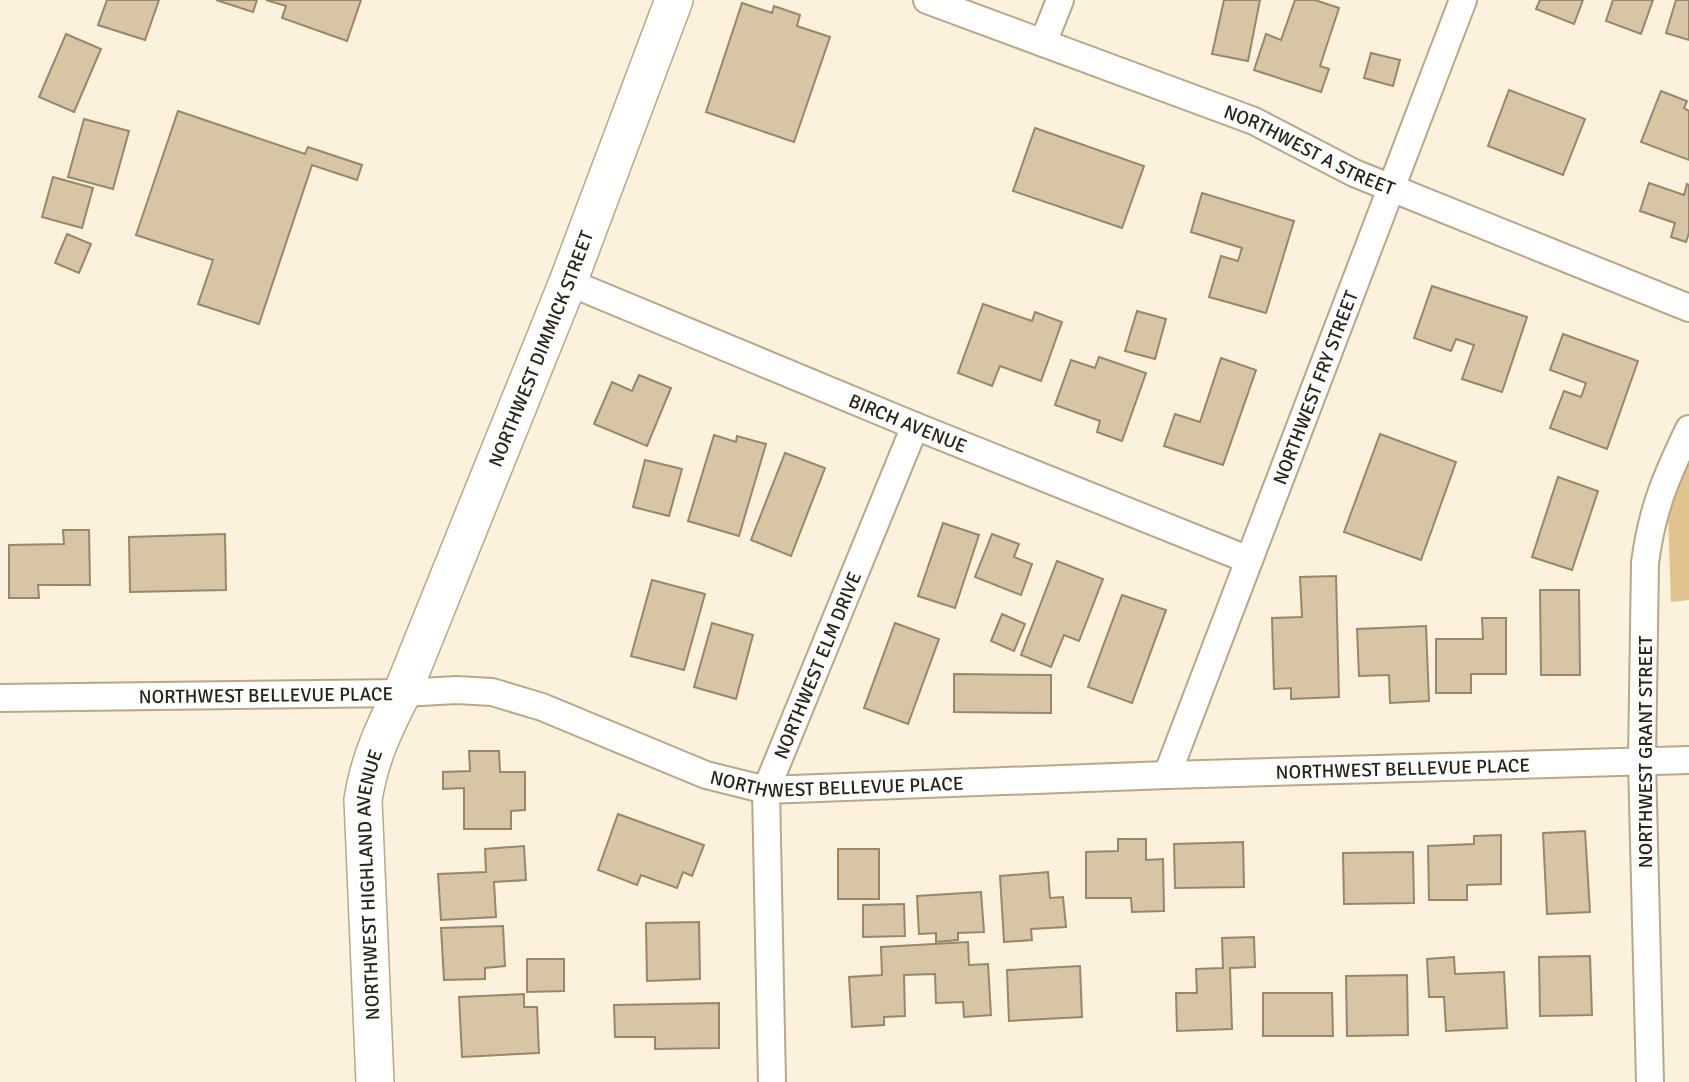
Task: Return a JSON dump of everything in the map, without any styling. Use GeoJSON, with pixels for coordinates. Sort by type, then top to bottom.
{"type":"FeatureCollection","features":[{"type":"Feature","properties":{"kind":"main road","name":"NORTHWEST DIMMICK STREET"},"geometry":{"type":"LineString","coordinates":[[402,693],[568,282],[674,0]]}},
{"type":"Feature","properties":{"kind":"main road","name":"NORTHWEST HIGHLAND AVENUE"},"geometry":{"type":"LineString","coordinates":[[375,1082],[363,800],[368,769],[380,735],[402,693]]}},
{"type":"Feature","properties":{"kind":"street","name":"NORTHWEST A STREET"},"geometry":{"type":"LineString","coordinates":[[927,0],[1254,121],[1354,173],[1689,308]]}},
{"type":"Feature","properties":{"kind":"street"},"geometry":{"type":"LineString","coordinates":[[1043,43],[1060,0]]}},
{"type":"Feature","properties":{"kind":"street","name":"NORTHWEST FRY STREET"},"geometry":{"type":"LineString","coordinates":[[1167,775],[1463,0]]}},
{"type":"Feature","properties":{"kind":"street","name":"BIRCH AVENUE"},"geometry":{"type":"LineString","coordinates":[[568,282],[915,426],[1249,560]]}},
{"type":"Feature","properties":{"kind":"street","name":"NORTHWEST ELM DRIVE"},"geometry":{"type":"LineString","coordinates":[[772,1082],[766,790],[915,426]]}},
{"type":"Feature","properties":{"kind":"street","name":"NORTHWEST GRANT STREET"},"geometry":{"type":"LineString","coordinates":[[1650,1082],[1642,761],[1645,563],[1649,532],[1663,484],[1689,429]]}},
{"type":"Feature","properties":{"kind":"street","name":"NORTHWEST BELLEVUE PLACE"},"geometry":{"type":"LineString","coordinates":[[0,698],[457,690],[492,692],[542,707],[706,775],[766,790],[1689,760]]}},
{"type":"Feature","properties":{"kind":"shaded area"},"geometry":{"type":"Polygon","coordinates":[[[1689,453],[1689,600],[1671,602],[1668,514],[1689,453]]]}},
{"type":"Feature","properties":{"kind":"building"},"geometry":{"type":"Polygon","coordinates":[[[107,0],[159,0],[145,40],[98,25],[107,0]]]}},
{"type":"Feature","properties":{"kind":"building"},"geometry":{"type":"Polygon","coordinates":[[[216,0],[257,0],[253,12],[216,0]]]}},
{"type":"Feature","properties":{"kind":"building"},"geometry":{"type":"Polygon","coordinates":[[[266,0],[361,0],[347,41],[282,18],[286,6],[266,0]]]}},
{"type":"Feature","properties":{"kind":"building"},"geometry":{"type":"Polygon","coordinates":[[[1224,0],[1260,0],[1248,61],[1212,54],[1224,0]]]}},
{"type":"Feature","properties":{"kind":"building"},"geometry":{"type":"Polygon","coordinates":[[[1295,0],[1315,0],[1339,8],[1320,66],[1329,69],[1321,92],[1254,70],[1266,34],[1281,40],[1295,0]]]}},
{"type":"Feature","properties":{"kind":"building"},"geometry":{"type":"Polygon","coordinates":[[[1540,0],[1583,0],[1574,24],[1536,9],[1540,0]]]}},
{"type":"Feature","properties":{"kind":"building"},"geometry":{"type":"Polygon","coordinates":[[[1613,0],[1653,0],[1641,34],[1606,21],[1613,0]]]}},
{"type":"Feature","properties":{"kind":"building"},"geometry":{"type":"Polygon","coordinates":[[[1676,0],[1689,0],[1689,40],[1666,33],[1676,0]]]}},
{"type":"Feature","properties":{"kind":"building"},"geometry":{"type":"Polygon","coordinates":[[[742,3],[772,13],[774,6],[800,15],[797,26],[830,37],[794,142],[706,112],[742,3]]]}},
{"type":"Feature","properties":{"kind":"building"},"geometry":{"type":"Polygon","coordinates":[[[66,34],[101,49],[74,112],[39,97],[66,34]]]}},
{"type":"Feature","properties":{"kind":"building"},"geometry":{"type":"Polygon","coordinates":[[[1371,53],[1400,60],[1393,86],[1364,78],[1371,53]]]}},
{"type":"Feature","properties":{"kind":"building"},"geometry":{"type":"Polygon","coordinates":[[[1509,90],[1585,119],[1563,175],[1488,146],[1509,90]]]}},
{"type":"Feature","properties":{"kind":"building"},"geometry":{"type":"Polygon","coordinates":[[[1661,91],[1687,101],[1684,108],[1689,111],[1689,160],[1641,142],[1661,91]]]}},
{"type":"Feature","properties":{"kind":"building"},"geometry":{"type":"Polygon","coordinates":[[[178,111],[305,154],[308,147],[362,165],[357,180],[312,165],[259,324],[198,304],[213,260],[136,235],[178,111]]]}},
{"type":"Feature","properties":{"kind":"building"},"geometry":{"type":"Polygon","coordinates":[[[84,119],[129,131],[113,189],[68,177],[84,119]]]}},
{"type":"Feature","properties":{"kind":"building"},"geometry":{"type":"Polygon","coordinates":[[[1035,128],[1144,166],[1122,228],[1013,191],[1035,128]]]}},
{"type":"Feature","properties":{"kind":"building"},"geometry":{"type":"Polygon","coordinates":[[[53,177],[93,188],[82,228],[42,217],[53,177]]]}},
{"type":"Feature","properties":{"kind":"building"},"geometry":{"type":"Polygon","coordinates":[[[1649,183],[1684,195],[1687,184],[1689,185],[1689,233],[1686,242],[1671,237],[1675,223],[1640,211],[1649,183]]]}},
{"type":"Feature","properties":{"kind":"building"},"geometry":{"type":"Polygon","coordinates":[[[1202,193],[1294,221],[1266,313],[1209,297],[1221,256],[1238,261],[1242,248],[1191,232],[1202,193]]]}},
{"type":"Feature","properties":{"kind":"building"},"geometry":{"type":"Polygon","coordinates":[[[67,234],[91,244],[79,273],[55,263],[67,234]]]}},
{"type":"Feature","properties":{"kind":"building"},"geometry":{"type":"Polygon","coordinates":[[[1432,286],[1527,317],[1502,392],[1462,379],[1474,345],[1456,339],[1451,351],[1414,338],[1432,286]]]}},
{"type":"Feature","properties":{"kind":"building"},"geometry":{"type":"Polygon","coordinates":[[[983,304],[1032,321],[1035,312],[1062,322],[1041,381],[1000,366],[992,386],[958,373],[983,304]]]}},
{"type":"Feature","properties":{"kind":"building"},"geometry":{"type":"Polygon","coordinates":[[[1137,311],[1166,319],[1155,359],[1125,351],[1137,311]]]}},
{"type":"Feature","properties":{"kind":"building"},"geometry":{"type":"Polygon","coordinates":[[[1563,334],[1638,361],[1607,449],[1550,428],[1564,391],[1581,397],[1586,383],[1550,370],[1563,334]]]}},
{"type":"Feature","properties":{"kind":"building"},"geometry":{"type":"Polygon","coordinates":[[[1099,357],[1146,373],[1122,441],[1097,432],[1100,421],[1055,405],[1071,360],[1095,368],[1099,357]]]}},
{"type":"Feature","properties":{"kind":"building"},"geometry":{"type":"Polygon","coordinates":[[[1221,358],[1256,370],[1223,465],[1164,446],[1175,414],[1200,422],[1221,358]]]}},
{"type":"Feature","properties":{"kind":"building"},"geometry":{"type":"Polygon","coordinates":[[[639,375],[671,388],[647,446],[594,424],[612,382],[632,391],[639,375]]]}},
{"type":"Feature","properties":{"kind":"building"},"geometry":{"type":"Polygon","coordinates":[[[1380,434],[1456,462],[1421,560],[1344,532],[1380,434]]]}},
{"type":"Feature","properties":{"kind":"building"},"geometry":{"type":"Polygon","coordinates":[[[714,435],[736,442],[737,436],[766,444],[739,536],[688,521],[714,435]]]}},
{"type":"Feature","properties":{"kind":"building"},"geometry":{"type":"Polygon","coordinates":[[[785,453],[825,468],[791,556],[751,540],[785,453]]]}},
{"type":"Feature","properties":{"kind":"building"},"geometry":{"type":"Polygon","coordinates":[[[645,460],[682,469],[669,516],[633,507],[645,460]]]}},
{"type":"Feature","properties":{"kind":"building"},"geometry":{"type":"Polygon","coordinates":[[[1558,477],[1598,491],[1572,570],[1532,557],[1558,477]]]}},
{"type":"Feature","properties":{"kind":"building"},"geometry":{"type":"Polygon","coordinates":[[[943,523],[979,535],[955,608],[918,596],[943,523]]]}},
{"type":"Feature","properties":{"kind":"building"},"geometry":{"type":"Polygon","coordinates":[[[63,530],[89,530],[90,585],[38,585],[39,598],[9,598],[9,545],[64,544],[63,530]]]}},
{"type":"Feature","properties":{"kind":"building"},"geometry":{"type":"Polygon","coordinates":[[[225,534],[226,590],[130,592],[129,537],[225,534]]]}},
{"type":"Feature","properties":{"kind":"building"},"geometry":{"type":"Polygon","coordinates":[[[992,534],[1019,544],[1014,557],[1032,564],[1021,595],[975,577],[992,534]]]}},
{"type":"Feature","properties":{"kind":"building"},"geometry":{"type":"Polygon","coordinates":[[[1057,561],[1103,579],[1079,641],[1064,635],[1051,667],[1021,655],[1057,561]]]}},
{"type":"Feature","properties":{"kind":"building"},"geometry":{"type":"Polygon","coordinates":[[[1336,576],[1339,697],[1291,699],[1291,688],[1274,689],[1272,618],[1302,617],[1300,577],[1336,576]]]}},
{"type":"Feature","properties":{"kind":"building"},"geometry":{"type":"Polygon","coordinates":[[[652,580],[705,594],[684,670],[631,656],[652,580]]]}},
{"type":"Feature","properties":{"kind":"building"},"geometry":{"type":"Polygon","coordinates":[[[1540,590],[1579,590],[1580,675],[1541,675],[1540,590]]]}},
{"type":"Feature","properties":{"kind":"building"},"geometry":{"type":"Polygon","coordinates":[[[1122,595],[1166,610],[1132,703],[1088,687],[1122,595]]]}},
{"type":"Feature","properties":{"kind":"building"},"geometry":{"type":"Polygon","coordinates":[[[1002,614],[1025,624],[1014,651],[991,641],[1002,614]]]}},
{"type":"Feature","properties":{"kind":"building"},"geometry":{"type":"Polygon","coordinates":[[[1482,618],[1506,618],[1506,674],[1471,674],[1471,693],[1436,693],[1436,639],[1483,639],[1482,618]]]}},
{"type":"Feature","properties":{"kind":"building"},"geometry":{"type":"Polygon","coordinates":[[[712,623],[753,635],[736,699],[694,687],[712,623]]]}},
{"type":"Feature","properties":{"kind":"building"},"geometry":{"type":"Polygon","coordinates":[[[895,623],[939,639],[908,724],[864,708],[895,623]]]}},
{"type":"Feature","properties":{"kind":"building"},"geometry":{"type":"Polygon","coordinates":[[[1426,626],[1429,701],[1390,703],[1389,675],[1359,676],[1357,629],[1426,626]]]}},
{"type":"Feature","properties":{"kind":"building"},"geometry":{"type":"Polygon","coordinates":[[[954,674],[1051,675],[1051,713],[954,712],[954,674]]]}},
{"type":"Feature","properties":{"kind":"building"},"geometry":{"type":"Polygon","coordinates":[[[469,751],[499,751],[500,772],[525,772],[525,810],[511,811],[511,829],[464,829],[464,788],[443,789],[443,772],[470,771],[469,751]]]}},
{"type":"Feature","properties":{"kind":"building"},"geometry":{"type":"Polygon","coordinates":[[[618,814],[704,845],[692,876],[683,872],[677,888],[641,875],[637,885],[598,870],[618,814]]]}},
{"type":"Feature","properties":{"kind":"building"},"geometry":{"type":"Polygon","coordinates":[[[1585,831],[1590,912],[1547,914],[1543,833],[1585,831]]]}},
{"type":"Feature","properties":{"kind":"building"},"geometry":{"type":"Polygon","coordinates":[[[1501,835],[1501,884],[1467,885],[1467,900],[1429,900],[1428,846],[1474,844],[1474,836],[1501,835]]]}},
{"type":"Feature","properties":{"kind":"building"},"geometry":{"type":"Polygon","coordinates":[[[1118,839],[1146,839],[1146,860],[1163,859],[1164,911],[1132,912],[1131,898],[1086,898],[1086,852],[1118,851],[1118,839]]]}},
{"type":"Feature","properties":{"kind":"building"},"geometry":{"type":"Polygon","coordinates":[[[1243,842],[1244,887],[1175,888],[1174,844],[1243,842]]]}},
{"type":"Feature","properties":{"kind":"building"},"geometry":{"type":"Polygon","coordinates":[[[524,846],[526,880],[494,882],[496,917],[441,920],[438,874],[486,872],[485,849],[524,846]]]}},
{"type":"Feature","properties":{"kind":"building"},"geometry":{"type":"Polygon","coordinates":[[[838,849],[879,849],[879,899],[838,899],[838,849]]]}},
{"type":"Feature","properties":{"kind":"building"},"geometry":{"type":"Polygon","coordinates":[[[1413,852],[1414,903],[1344,904],[1343,853],[1413,852]]]}},
{"type":"Feature","properties":{"kind":"building"},"geometry":{"type":"Polygon","coordinates":[[[1048,872],[1050,898],[1063,897],[1066,927],[1031,929],[1032,940],[1004,942],[1000,876],[1048,872]]]}},
{"type":"Feature","properties":{"kind":"building"},"geometry":{"type":"Polygon","coordinates":[[[981,892],[984,932],[958,933],[958,940],[936,942],[936,933],[919,934],[917,896],[981,892]]]}},
{"type":"Feature","properties":{"kind":"building"},"geometry":{"type":"Polygon","coordinates":[[[904,904],[905,936],[863,937],[863,905],[904,904]]]}},
{"type":"Feature","properties":{"kind":"building"},"geometry":{"type":"Polygon","coordinates":[[[699,922],[700,979],[647,981],[646,923],[699,922]]]}},
{"type":"Feature","properties":{"kind":"building"},"geometry":{"type":"Polygon","coordinates":[[[503,926],[505,966],[485,968],[485,979],[444,980],[441,928],[503,926]]]}},
{"type":"Feature","properties":{"kind":"building"},"geometry":{"type":"Polygon","coordinates":[[[1254,937],[1255,967],[1230,968],[1232,1029],[1177,1031],[1176,993],[1197,993],[1196,969],[1223,968],[1222,938],[1254,937]]]}},
{"type":"Feature","properties":{"kind":"building"},"geometry":{"type":"Polygon","coordinates":[[[968,942],[969,965],[988,964],[991,1015],[964,1017],[963,1002],[936,1003],[935,974],[904,975],[905,1016],[884,1017],[884,1025],[852,1027],[849,977],[882,975],[881,947],[968,942]]]}},
{"type":"Feature","properties":{"kind":"building"},"geometry":{"type":"Polygon","coordinates":[[[1590,956],[1592,1015],[1540,1016],[1539,957],[1590,956]]]}},
{"type":"Feature","properties":{"kind":"building"},"geometry":{"type":"Polygon","coordinates":[[[1454,957],[1455,974],[1504,972],[1507,1028],[1446,1031],[1444,997],[1429,997],[1427,959],[1454,957]]]}},
{"type":"Feature","properties":{"kind":"building"},"geometry":{"type":"Polygon","coordinates":[[[527,959],[564,959],[564,991],[527,992],[527,959]]]}},
{"type":"Feature","properties":{"kind":"building"},"geometry":{"type":"Polygon","coordinates":[[[1080,966],[1082,1017],[1009,1021],[1007,970],[1080,966]]]}},
{"type":"Feature","properties":{"kind":"building"},"geometry":{"type":"Polygon","coordinates":[[[1407,975],[1408,1035],[1347,1036],[1346,976],[1407,975]]]}},
{"type":"Feature","properties":{"kind":"building"},"geometry":{"type":"Polygon","coordinates":[[[1263,993],[1332,993],[1333,1036],[1263,1036],[1263,993]]]}},
{"type":"Feature","properties":{"kind":"building"},"geometry":{"type":"Polygon","coordinates":[[[524,994],[524,1007],[537,1007],[539,1053],[462,1057],[459,997],[524,994]]]}},
{"type":"Feature","properties":{"kind":"building"},"geometry":{"type":"Polygon","coordinates":[[[719,1003],[719,1048],[655,1049],[655,1037],[615,1037],[614,1005],[719,1003]]]}}]}
